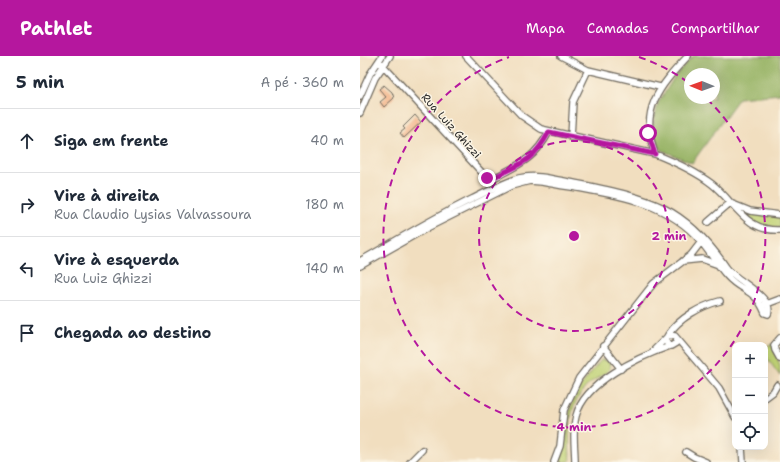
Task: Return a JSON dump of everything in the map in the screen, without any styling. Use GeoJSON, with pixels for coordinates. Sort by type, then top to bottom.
{"type":"FeatureCollection","features":[{"type":"Feature","properties":{"kind":"street"},"geometry":{"type":"LineString","coordinates":[[360,113],[381,63],[382,56]]}},
{"type":"Feature","properties":{"kind":"street"},"geometry":{"type":"LineString","coordinates":[[360,96],[370,74],[390,56]]}},
{"type":"Feature","properties":{"kind":"street"},"geometry":{"type":"LineString","coordinates":[[466,56],[522,116],[541,129],[549,132],[655,154],[704,178],[713,185],[747,220],[761,228],[780,230]]}},
{"type":"Feature","properties":{"kind":"street"},"geometry":{"type":"LineString","coordinates":[[562,56],[588,70],[660,88]]}},
{"type":"Feature","properties":{"kind":"street"},"geometry":{"type":"LineString","coordinates":[[655,154],[648,133],[649,119],[660,88],[688,56]]}},
{"type":"Feature","properties":{"kind":"street","name":"Rua Luiz Ghizzi"},"geometry":{"type":"LineString","coordinates":[[381,63],[487,178],[492,178],[531,158],[537,152],[549,132]]}},
{"type":"Feature","properties":{"kind":"street"},"geometry":{"type":"LineString","coordinates":[[572,137],[572,102],[588,70]]}},
{"type":"Feature","properties":{"kind":"street"},"geometry":{"type":"LineString","coordinates":[[360,261],[425,223],[495,188],[517,179],[535,177],[640,197],[667,209],[699,233],[727,270],[757,292],[764,305]]}},
{"type":"Feature","properties":{"kind":"street"},"geometry":{"type":"LineString","coordinates":[[360,266],[464,209],[511,186],[530,181],[594,192],[651,206],[683,226],[701,242],[716,264],[734,283],[756,297],[764,305]]}},
{"type":"Feature","properties":{"kind":"street"},"geometry":{"type":"LineString","coordinates":[[730,203],[750,211],[780,216]]}},
{"type":"Feature","properties":{"kind":"street"},"geometry":{"type":"LineString","coordinates":[[708,222],[730,203]]}},
{"type":"Feature","properties":{"kind":"street"},"geometry":{"type":"LineString","coordinates":[[747,220],[747,214],[750,211]]}},
{"type":"Feature","properties":{"kind":"street"},"geometry":{"type":"LineString","coordinates":[[554,462],[560,446],[564,410],[570,394],[579,378],[653,284],[674,266],[683,261],[701,242]]}},
{"type":"Feature","properties":{"kind":"street"},"geometry":{"type":"LineString","coordinates":[[683,261],[702,260],[716,264]]}},
{"type":"Feature","properties":{"kind":"street"},"geometry":{"type":"LineString","coordinates":[[764,305],[780,299]]}},
{"type":"Feature","properties":{"kind":"street"},"geometry":{"type":"LineString","coordinates":[[651,353],[678,324],[704,307],[720,301]]}},
{"type":"Feature","properties":{"kind":"street"},"geometry":{"type":"LineString","coordinates":[[575,462],[574,426],[580,406],[594,387],[651,353],[671,346],[677,339],[678,324]]}},
{"type":"Feature","properties":{"kind":"street"},"geometry":{"type":"LineString","coordinates":[[667,337],[674,335],[687,353],[719,388],[732,408]]}},
{"type":"Feature","properties":{"kind":"street"},"geometry":{"type":"LineString","coordinates":[[667,337],[666,344],[687,353]]}},
{"type":"Feature","properties":{"kind":"street"},"geometry":{"type":"LineString","coordinates":[[780,338],[776,340],[774,345],[780,359]]}},
{"type":"Feature","properties":{"kind":"street"},"geometry":{"type":"LineString","coordinates":[[603,346],[621,370]]}},
{"type":"Feature","properties":{"kind":"street"},"geometry":{"type":"LineString","coordinates":[[768,396],[773,392],[777,385]]}},
{"type":"Feature","properties":{"kind":"street"},"geometry":{"type":"LineString","coordinates":[[410,462],[422,450]]}},
{"type":"Feature","properties":{"kind":"street"},"geometry":{"type":"LineString","coordinates":[[742,450],[743,462]]}},
{"type":"Feature","properties":{"kind":"street"},"geometry":{"type":"LineString","coordinates":[[686,452],[694,458],[706,462]]}},
{"type":"Feature","properties":{"kind":"green space"},"geometry":{"type":"Polygon","coordinates":[[[693,56],[780,56],[780,94],[739,98],[692,163],[661,150],[652,130],[658,103],[675,76],[693,56]]]}},
{"type":"Feature","properties":{"kind":"green space"},"geometry":{"type":"Polygon","coordinates":[[[748,213],[780,217],[780,228],[757,224],[747,216],[748,213]]]}},
{"type":"Feature","properties":{"kind":"green space"},"geometry":{"type":"Polygon","coordinates":[[[772,344],[780,365],[780,376],[768,359],[768,346],[772,344]]]}},
{"type":"Feature","properties":{"kind":"green space"},"geometry":{"type":"Polygon","coordinates":[[[601,360],[609,361],[610,369],[588,385],[576,402],[570,421],[570,461],[559,462],[565,444],[571,405],[577,391],[601,360]]]}},
{"type":"Feature","properties":{"kind":"building"},"geometry":{"type":"Polygon","coordinates":[[[384,85],[392,92],[394,98],[384,107],[380,102],[386,97],[379,89],[384,85]]]}},
{"type":"Feature","properties":{"kind":"building"},"geometry":{"type":"Polygon","coordinates":[[[415,115],[421,122],[404,138],[400,133],[405,129],[403,127],[415,115]]]}},
{"type":"Feature","properties":{"kind":"route"},"geometry":{"type":"LineString","coordinates":[[487,178],[492,178],[531,158],[537,152],[549,132],[655,154],[648,133]]}}]}
